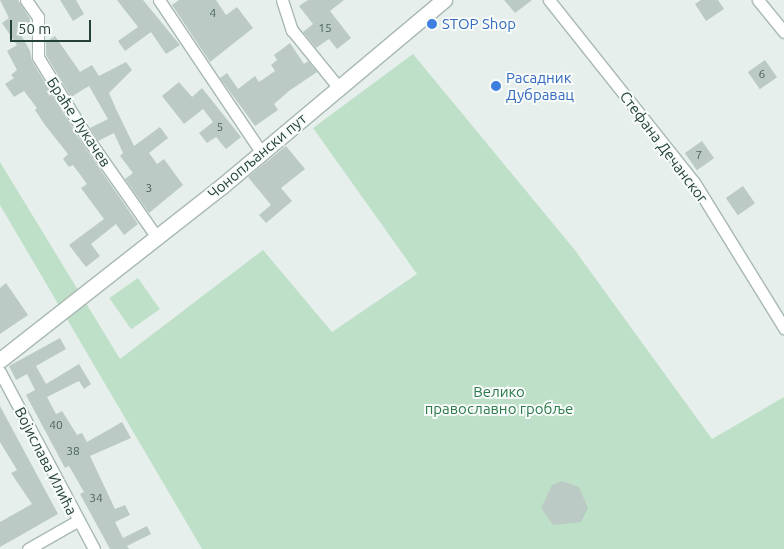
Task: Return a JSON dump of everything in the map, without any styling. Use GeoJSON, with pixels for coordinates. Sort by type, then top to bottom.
{"type":"FeatureCollection","features":[{"type":"Feature","properties":{"kind":"street","name":"Браће Лукачев"},"geometry":{"type":"LineString","coordinates":[[26,0],[38,17],[38,57],[88,139],[156,236]]}},
{"type":"Feature","properties":{"kind":"street"},"geometry":{"type":"LineString","coordinates":[[159,0],[262,153]]}},
{"type":"Feature","properties":{"kind":"street"},"geometry":{"type":"LineString","coordinates":[[282,0],[292,30],[339,88]]}},
{"type":"Feature","properties":{"kind":"street","name":"Чонопљански пут"},"geometry":{"type":"LineString","coordinates":[[0,360],[262,153],[444,0]]}},
{"type":"Feature","properties":{"kind":"street","name":"Стефана Дечанског"},"geometry":{"type":"LineString","coordinates":[[549,0],[694,182],[784,328]]}},
{"type":"Feature","properties":{"kind":"street"},"geometry":{"type":"LineString","coordinates":[[758,0],[784,32]]}},
{"type":"Feature","properties":{"kind":"street","name":"Војислава Илића"},"geometry":{"type":"LineString","coordinates":[[0,372],[77,521],[94,549]]}},
{"type":"Feature","properties":{"kind":"street"},"geometry":{"type":"LineString","coordinates":[[28,549],[77,521]]}},
{"type":"Feature","properties":{"kind":"green space","name":"Велико православно гробље"},"geometry":{"type":"Polygon","coordinates":[[[413,54],[574,249],[712,439],[784,397],[784,549],[202,549],[0,205],[0,162],[120,359],[263,250],[332,332],[417,274],[313,128],[413,54]]]}},
{"type":"Feature","properties":{"kind":"green space"},"geometry":{"type":"Polygon","coordinates":[[[138,278],[160,309],[131,329],[109,298],[138,278]]]}},
{"type":"Feature","properties":{"kind":"building"},"geometry":{"type":"Polygon","coordinates":[[[0,0],[18,0],[30,19],[30,26],[20,33],[30,51],[32,61],[82,143],[138,224],[124,235],[116,224],[91,244],[100,256],[86,267],[69,245],[104,219],[81,188],[87,184],[73,165],[69,167],[63,159],[68,154],[45,125],[35,110],[37,108],[24,91],[14,97],[5,84],[14,78],[11,75],[17,70],[7,51],[17,45],[2,23],[9,18],[0,0]]]}},
{"type":"Feature","properties":{"kind":"building"},"geometry":{"type":"Polygon","coordinates":[[[60,0],[76,0],[84,14],[73,21],[60,0]]]}},
{"type":"Feature","properties":{"kind":"building"},"geometry":{"type":"Polygon","coordinates":[[[117,0],[143,0],[180,45],[166,54],[151,32],[125,51],[118,41],[138,27],[117,0]]]}},
{"type":"Feature","properties":{"kind":"building"},"geometry":{"type":"Polygon","coordinates":[[[179,0],[216,0],[226,15],[237,7],[253,28],[210,62],[172,5],[179,0]]]}},
{"type":"Feature","properties":{"kind":"building"},"geometry":{"type":"Polygon","coordinates":[[[308,0],[344,0],[330,11],[351,38],[337,49],[329,39],[316,48],[303,32],[313,24],[299,6],[308,0]]]}},
{"type":"Feature","properties":{"kind":"building"},"geometry":{"type":"Polygon","coordinates":[[[504,0],[532,0],[515,13],[504,0]]]}},
{"type":"Feature","properties":{"kind":"building"},"geometry":{"type":"Polygon","coordinates":[[[701,0],[718,0],[724,9],[706,21],[695,4],[701,0]]]}},
{"type":"Feature","properties":{"kind":"building"},"geometry":{"type":"Polygon","coordinates":[[[55,36],[80,72],[92,65],[99,76],[126,62],[132,70],[109,93],[116,109],[134,146],[160,127],[168,138],[149,153],[157,164],[164,159],[183,185],[149,213],[125,179],[133,173],[120,156],[123,153],[114,133],[98,141],[90,128],[108,119],[89,86],[71,97],[46,55],[46,42],[55,36]]]}},
{"type":"Feature","properties":{"kind":"building"},"geometry":{"type":"Polygon","coordinates":[[[290,43],[304,64],[308,61],[317,72],[274,104],[278,110],[255,126],[220,78],[227,73],[238,89],[255,76],[259,82],[275,71],[271,65],[277,60],[274,55],[290,43]]]}},
{"type":"Feature","properties":{"kind":"building"},"geometry":{"type":"Polygon","coordinates":[[[765,60],[777,77],[760,89],[748,72],[765,60]]]}},
{"type":"Feature","properties":{"kind":"building"},"geometry":{"type":"Polygon","coordinates":[[[179,82],[192,97],[202,88],[241,137],[226,149],[216,137],[207,143],[199,133],[213,122],[203,109],[184,124],[162,96],[179,82]]]}},
{"type":"Feature","properties":{"kind":"building"},"geometry":{"type":"Polygon","coordinates":[[[702,141],[714,158],[697,170],[685,153],[702,141]]]}},
{"type":"Feature","properties":{"kind":"building"},"geometry":{"type":"Polygon","coordinates":[[[286,146],[305,169],[281,188],[292,201],[266,223],[259,215],[271,205],[248,177],[286,146]]]}},
{"type":"Feature","properties":{"kind":"building"},"geometry":{"type":"Polygon","coordinates":[[[743,186],[755,203],[738,215],[726,198],[743,186]]]}},
{"type":"Feature","properties":{"kind":"building"},"geometry":{"type":"Polygon","coordinates":[[[6,283],[28,315],[0,334],[0,288],[6,283]]]}},
{"type":"Feature","properties":{"kind":"building"},"geometry":{"type":"Polygon","coordinates":[[[60,338],[66,349],[36,366],[46,384],[79,364],[91,384],[84,389],[79,381],[47,397],[56,414],[62,411],[77,435],[82,433],[87,442],[122,422],[131,438],[90,456],[115,509],[125,505],[130,515],[115,522],[123,538],[147,526],[151,534],[127,546],[129,549],[110,549],[80,494],[84,492],[69,466],[65,468],[26,395],[35,390],[27,374],[16,380],[9,366],[60,338]]]}},
{"type":"Feature","properties":{"kind":"building"},"geometry":{"type":"Polygon","coordinates":[[[0,406],[58,514],[0,547],[0,522],[32,504],[11,473],[17,470],[0,442],[0,406]]]}},
{"type":"Feature","properties":{"kind":"building"},"geometry":{"type":"Polygon","coordinates":[[[562,481],[579,487],[588,508],[581,522],[553,525],[541,508],[552,485],[562,481]]]}},
{"type":"Feature","properties":{"kind":"place","name":"STOP Shop"},"geometry":{"type":"Point","coordinates":[432,24]}},
{"type":"Feature","properties":{"kind":"place","name":"Расадник Дубравац"},"geometry":{"type":"Point","coordinates":[496,86]}}]}
